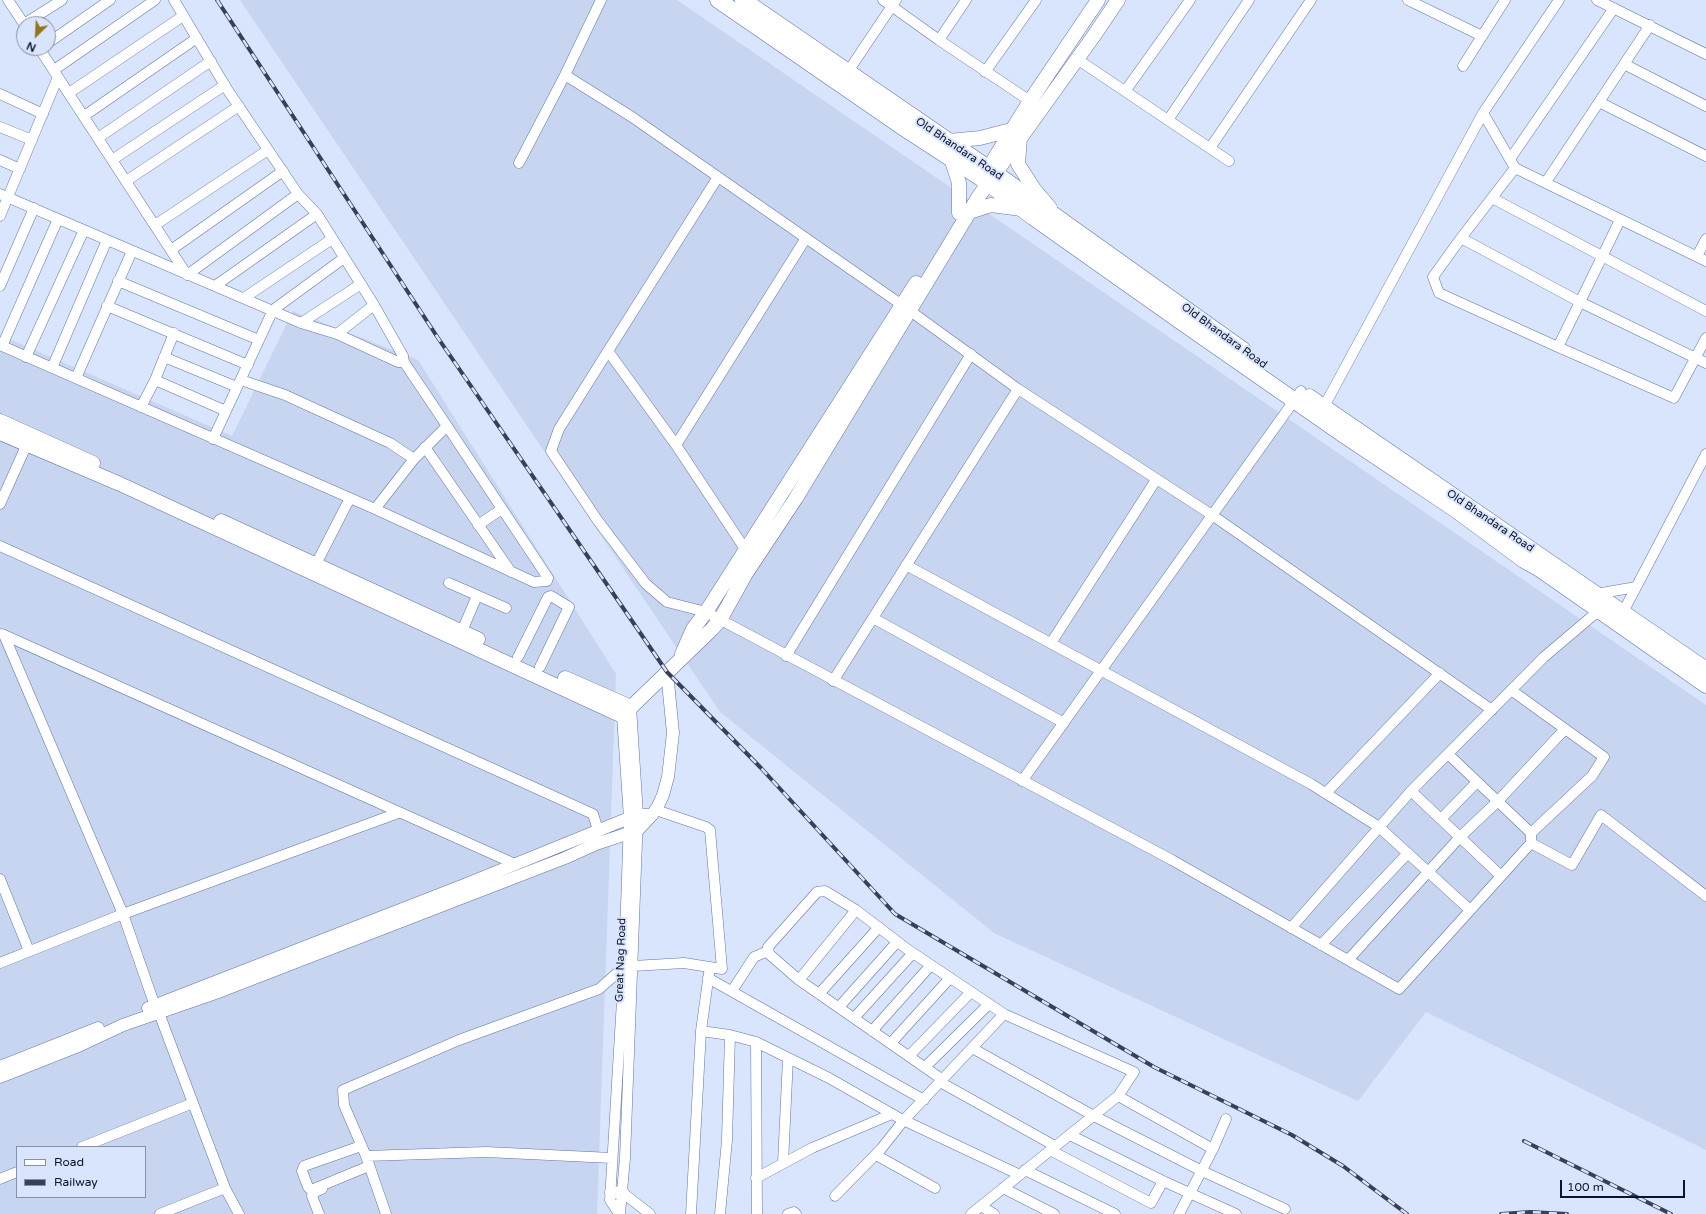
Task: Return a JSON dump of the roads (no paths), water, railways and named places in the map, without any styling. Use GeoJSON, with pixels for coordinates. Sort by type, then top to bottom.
{"type":"FeatureCollection","features":[{"type":"Feature","properties":{"kind":"highway"},"geometry":{"type":"LineString","coordinates":[[718,0],[843,78],[901,126],[951,158],[988,175],[1022,209],[1118,268]]}},
{"type":"Feature","properties":{"kind":"highway","name":"Old Bhandara Road"},"geometry":{"type":"LineString","coordinates":[[743,0],[843,78],[949,141],[988,175],[1058,217],[1118,268],[1298,396],[1601,602],[1619,618],[1706,670]]}},
{"type":"Feature","properties":{"kind":"highway"},"geometry":{"type":"LineString","coordinates":[[1619,618],[1706,685]]}},
{"type":"Feature","properties":{"kind":"main road"},"geometry":{"type":"LineString","coordinates":[[1058,217],[1034,189],[1018,164],[1016,134],[1030,100],[1098,0]]}},
{"type":"Feature","properties":{"kind":"main road"},"geometry":{"type":"LineString","coordinates":[[627,711],[720,620],[745,575],[796,498],[906,308],[988,175],[1016,134],[1077,59],[1118,0]]}},
{"type":"Feature","properties":{"kind":"main road"},"geometry":{"type":"LineString","coordinates":[[949,141],[1016,134]]}},
{"type":"Feature","properties":{"kind":"main road"},"geometry":{"type":"LineString","coordinates":[[951,158],[959,183],[964,213]]}},
{"type":"Feature","properties":{"kind":"main road"},"geometry":{"type":"LineString","coordinates":[[964,213],[991,205],[1022,209]]}},
{"type":"Feature","properties":{"kind":"main road"},"geometry":{"type":"LineString","coordinates":[[680,659],[693,629],[706,612],[745,549],[906,308]]}},
{"type":"Feature","properties":{"kind":"main road"},"geometry":{"type":"LineString","coordinates":[[0,421],[509,662],[627,711]]}},
{"type":"Feature","properties":{"kind":"main road"},"geometry":{"type":"LineString","coordinates":[[0,433],[313,569],[462,631],[540,667],[627,711]]}},
{"type":"Feature","properties":{"kind":"street"},"geometry":{"type":"LineString","coordinates":[[37,16],[62,0]]}},
{"type":"Feature","properties":{"kind":"street"},"geometry":{"type":"LineString","coordinates":[[56,37],[110,0]]}},
{"type":"Feature","properties":{"kind":"street"},"geometry":{"type":"LineString","coordinates":[[0,216],[4,195],[20,169],[43,114],[56,73],[155,0]]}},
{"type":"Feature","properties":{"kind":"street"},"geometry":{"type":"LineString","coordinates":[[58,219],[1,345],[375,509],[534,582],[539,583],[547,581],[548,578],[404,362],[403,356],[374,305],[317,214],[298,194],[268,150],[225,85],[174,0]]}},
{"type":"Feature","properties":{"kind":"street"},"geometry":{"type":"LineString","coordinates":[[519,163],[565,76],[601,0]]}},
{"type":"Feature","properties":{"kind":"street"},"geometry":{"type":"LineString","coordinates":[[883,0],[894,3],[940,40],[985,72],[1030,100]]}},
{"type":"Feature","properties":{"kind":"street"},"geometry":{"type":"LineString","coordinates":[[940,40],[966,0]]}},
{"type":"Feature","properties":{"kind":"street"},"geometry":{"type":"LineString","coordinates":[[985,72],[1036,0]]}},
{"type":"Feature","properties":{"kind":"street"},"geometry":{"type":"LineString","coordinates":[[1126,90],[1190,0]]}},
{"type":"Feature","properties":{"kind":"street"},"geometry":{"type":"LineString","coordinates":[[1168,120],[1249,0]]}},
{"type":"Feature","properties":{"kind":"street"},"geometry":{"type":"LineString","coordinates":[[1210,148],[1311,0]]}},
{"type":"Feature","properties":{"kind":"street"},"geometry":{"type":"LineString","coordinates":[[1408,0],[1482,36]]}},
{"type":"Feature","properties":{"kind":"street"},"geometry":{"type":"LineString","coordinates":[[1463,66],[1505,0]]}},
{"type":"Feature","properties":{"kind":"street"},"geometry":{"type":"LineString","coordinates":[[1321,411],[1483,113],[1559,0]]}},
{"type":"Feature","properties":{"kind":"street"},"geometry":{"type":"LineString","coordinates":[[1597,0],[1706,54]]}},
{"type":"Feature","properties":{"kind":"street"},"geometry":{"type":"LineString","coordinates":[[11,1],[19,16]]}},
{"type":"Feature","properties":{"kind":"street"},"geometry":{"type":"LineString","coordinates":[[843,78],[894,3]]}},
{"type":"Feature","properties":{"kind":"street"},"geometry":{"type":"LineString","coordinates":[[1614,8],[1512,164],[1492,198],[1432,277],[1439,293],[1674,398],[1706,338]]}},
{"type":"Feature","properties":{"kind":"street"},"geometry":{"type":"LineString","coordinates":[[68,93],[183,16]]}},
{"type":"Feature","properties":{"kind":"street"},"geometry":{"type":"LineString","coordinates":[[1546,182],[1650,25]]}},
{"type":"Feature","properties":{"kind":"street"},"geometry":{"type":"LineString","coordinates":[[84,116],[196,38]]}},
{"type":"Feature","properties":{"kind":"street"},"geometry":{"type":"LineString","coordinates":[[47,56],[68,93],[187,275]]}},
{"type":"Feature","properties":{"kind":"street"},"geometry":{"type":"LineString","coordinates":[[1077,59],[1126,90],[1229,161]]}},
{"type":"Feature","properties":{"kind":"street"},"geometry":{"type":"LineString","coordinates":[[98,138],[211,61]]}},
{"type":"Feature","properties":{"kind":"street"},"geometry":{"type":"LineString","coordinates":[[1624,64],[1706,106]]}},
{"type":"Feature","properties":{"kind":"street"},"geometry":{"type":"LineString","coordinates":[[565,76],[632,117],[906,308],[1018,389],[1212,515],[1492,710]]}},
{"type":"Feature","properties":{"kind":"street"},"geometry":{"type":"LineString","coordinates":[[112,160],[225,85]]}},
{"type":"Feature","properties":{"kind":"street"},"geometry":{"type":"LineString","coordinates":[[0,94],[43,114]]}},
{"type":"Feature","properties":{"kind":"street"},"geometry":{"type":"LineString","coordinates":[[1599,102],[1706,156]]}},
{"type":"Feature","properties":{"kind":"street"},"geometry":{"type":"LineString","coordinates":[[126,181],[239,106]]}},
{"type":"Feature","properties":{"kind":"street"},"geometry":{"type":"LineString","coordinates":[[1483,113],[1512,164],[1620,220],[1702,259],[1706,239]]}},
{"type":"Feature","properties":{"kind":"street"},"geometry":{"type":"LineString","coordinates":[[0,127],[32,140]]}},
{"type":"Feature","properties":{"kind":"street"},"geometry":{"type":"LineString","coordinates":[[154,225],[268,150]]}},
{"type":"Feature","properties":{"kind":"street"},"geometry":{"type":"LineString","coordinates":[[0,160],[20,169]]}},
{"type":"Feature","properties":{"kind":"street"},"geometry":{"type":"LineString","coordinates":[[171,250],[283,171]]}},
{"type":"Feature","properties":{"kind":"street"},"geometry":{"type":"LineString","coordinates":[[718,177],[559,429],[550,451],[598,521],[646,584],[667,602],[706,612],[786,656],[1172,860],[1399,989],[1501,876],[1531,838],[1592,776],[1604,758],[1511,690]]}},
{"type":"Feature","properties":{"kind":"street"},"geometry":{"type":"LineString","coordinates":[[187,275],[298,194]]}},
{"type":"Feature","properties":{"kind":"street"},"geometry":{"type":"LineString","coordinates":[[4,195],[301,323],[337,334],[398,362],[404,362]]}},
{"type":"Feature","properties":{"kind":"street"},"geometry":{"type":"LineString","coordinates":[[1492,198],[1706,311]]}},
{"type":"Feature","properties":{"kind":"street"},"geometry":{"type":"LineString","coordinates":[[0,286],[34,208]]}},
{"type":"Feature","properties":{"kind":"street"},"geometry":{"type":"LineString","coordinates":[[215,286],[317,214]]}},
{"type":"Feature","properties":{"kind":"street"},"geometry":{"type":"LineString","coordinates":[[1558,347],[1620,220]]}},
{"type":"Feature","properties":{"kind":"street"},"geometry":{"type":"LineString","coordinates":[[26,357],[84,230]]}},
{"type":"Feature","properties":{"kind":"street"},"geometry":{"type":"LineString","coordinates":[[676,445],[806,238]]}},
{"type":"Feature","properties":{"kind":"street"},"geometry":{"type":"LineString","coordinates":[[1461,238],[1580,302],[1706,363]]}},
{"type":"Feature","properties":{"kind":"street"},"geometry":{"type":"LineString","coordinates":[[244,298],[332,239]]}},
{"type":"Feature","properties":{"kind":"street"},"geometry":{"type":"LineString","coordinates":[[52,368],[107,240]]}},
{"type":"Feature","properties":{"kind":"street"},"geometry":{"type":"LineString","coordinates":[[76,378],[132,251]]}},
{"type":"Feature","properties":{"kind":"street"},"geometry":{"type":"LineString","coordinates":[[213,439],[273,310],[344,258]]}},
{"type":"Feature","properties":{"kind":"street"},"geometry":{"type":"LineString","coordinates":[[118,281],[259,340]]}},
{"type":"Feature","properties":{"kind":"street"},"geometry":{"type":"LineString","coordinates":[[301,323],[361,284]]}},
{"type":"Feature","properties":{"kind":"street"},"geometry":{"type":"LineString","coordinates":[[337,334],[374,305]]}},
{"type":"Feature","properties":{"kind":"street"},"geometry":{"type":"LineString","coordinates":[[107,306],[248,365]]}},
{"type":"Feature","properties":{"kind":"street"},"geometry":{"type":"LineString","coordinates":[[141,407],[155,380],[174,333]]}},
{"type":"Feature","properties":{"kind":"street"},"geometry":{"type":"LineString","coordinates":[[608,351],[676,445],[745,549]]}},
{"type":"Feature","properties":{"kind":"street"},"geometry":{"type":"LineString","coordinates":[[786,656],[971,354]]}},
{"type":"Feature","properties":{"kind":"street"},"geometry":{"type":"LineString","coordinates":[[164,357],[239,383],[299,401],[390,443],[414,459]]}},
{"type":"Feature","properties":{"kind":"street"},"geometry":{"type":"LineString","coordinates":[[155,380],[226,411]]}},
{"type":"Feature","properties":{"kind":"street"},"geometry":{"type":"LineString","coordinates":[[833,681],[1018,389]]}},
{"type":"Feature","properties":{"kind":"street"},"geometry":{"type":"LineString","coordinates":[[1022,781],[1298,396]]}},
{"type":"Feature","properties":{"kind":"street"},"geometry":{"type":"LineString","coordinates":[[375,509],[414,459],[447,426]]}},
{"type":"Feature","properties":{"kind":"street"},"geometry":{"type":"LineString","coordinates":[[0,504],[27,444]]}},
{"type":"Feature","properties":{"kind":"street"},"geometry":{"type":"LineString","coordinates":[[425,447],[475,517],[478,525],[511,572]]}},
{"type":"Feature","properties":{"kind":"street"},"geometry":{"type":"LineString","coordinates":[[1619,618],[1706,454]]}},
{"type":"Feature","properties":{"kind":"street"},"geometry":{"type":"LineString","coordinates":[[1051,643],[1156,480]]}},
{"type":"Feature","properties":{"kind":"street"},"geometry":{"type":"LineString","coordinates":[[313,569],[350,498]]}},
{"type":"Feature","properties":{"kind":"street"},"geometry":{"type":"LineString","coordinates":[[478,525],[502,509]]}},
{"type":"Feature","properties":{"kind":"street"},"geometry":{"type":"LineString","coordinates":[[0,546],[593,814],[599,836]]}},
{"type":"Feature","properties":{"kind":"street"},"geometry":{"type":"LineString","coordinates":[[906,565],[1326,793],[1379,828],[1470,910]]}},
{"type":"Feature","properties":{"kind":"street"},"geometry":{"type":"LineString","coordinates":[[449,583],[506,608]]}},
{"type":"Feature","properties":{"kind":"street"},"geometry":{"type":"LineString","coordinates":[[1291,928],[1412,791],[1544,657],[1601,602],[1636,587]]}},
{"type":"Feature","properties":{"kind":"street"},"geometry":{"type":"LineString","coordinates":[[462,631],[477,596]]}},
{"type":"Feature","properties":{"kind":"street"},"geometry":{"type":"LineString","coordinates":[[518,657],[548,597],[551,596],[569,607],[540,667]]}},
{"type":"Feature","properties":{"kind":"street"},"geometry":{"type":"LineString","coordinates":[[873,618],[1064,723]]}},
{"type":"Feature","properties":{"kind":"street"},"geometry":{"type":"LineString","coordinates":[[2,634],[398,813],[518,870]]}},
{"type":"Feature","properties":{"kind":"street"},"geometry":{"type":"LineString","coordinates":[[2,634],[122,914],[225,1188],[239,1214]]}},
{"type":"Feature","properties":{"kind":"street"},"geometry":{"type":"LineString","coordinates":[[599,836],[633,831],[654,813],[665,788],[673,733],[667,672]]}},
{"type":"Feature","properties":{"kind":"street"},"geometry":{"type":"LineString","coordinates":[[1326,793],[1440,674]]}},
{"type":"Feature","properties":{"kind":"street","name":"Great Nag Road"},"geometry":{"type":"LineString","coordinates":[[620,1214],[623,1193],[628,967],[634,816],[627,711]]}},
{"type":"Feature","properties":{"kind":"street"},"geometry":{"type":"LineString","coordinates":[[1348,960],[1460,837],[1498,801],[1565,729]]}},
{"type":"Feature","properties":{"kind":"street"},"geometry":{"type":"LineString","coordinates":[[1448,754],[1498,801],[1531,838],[1572,865],[1601,815],[1706,896]]}},
{"type":"Feature","properties":{"kind":"street"},"geometry":{"type":"LineString","coordinates":[[1441,819],[1477,782]]}},
{"type":"Feature","properties":{"kind":"street"},"geometry":{"type":"LineString","coordinates":[[1412,791],[1501,876]]}},
{"type":"Feature","properties":{"kind":"street"},"geometry":{"type":"LineString","coordinates":[[0,963],[122,914],[398,813]]}},
{"type":"Feature","properties":{"kind":"street"},"geometry":{"type":"LineString","coordinates":[[0,1066],[157,1009],[222,991],[518,870],[565,858],[634,816],[654,813],[706,827],[710,830],[722,969],[709,972]]}},
{"type":"Feature","properties":{"kind":"street"},"geometry":{"type":"LineString","coordinates":[[1321,945],[1408,853]]}},
{"type":"Feature","properties":{"kind":"street"},"geometry":{"type":"LineString","coordinates":[[0,879],[29,951]]}},
{"type":"Feature","properties":{"kind":"street"},"geometry":{"type":"LineString","coordinates":[[768,951],[768,947],[817,892],[825,891],[856,910],[912,953],[1004,1014],[1134,1072],[1118,1096],[971,1214]]}},
{"type":"Feature","properties":{"kind":"street"},"geometry":{"type":"LineString","coordinates":[[799,980],[856,910]]}},
{"type":"Feature","properties":{"kind":"street"},"geometry":{"type":"LineString","coordinates":[[819,994],[879,927]]}},
{"type":"Feature","properties":{"kind":"street"},"geometry":{"type":"LineString","coordinates":[[839,1008],[897,942]]}},
{"type":"Feature","properties":{"kind":"street"},"geometry":{"type":"LineString","coordinates":[[732,991],[754,957],[768,951]]}},
{"type":"Feature","properties":{"kind":"street"},"geometry":{"type":"LineString","coordinates":[[768,951],[799,980],[925,1067],[942,1081],[1053,1148],[1151,1203],[1163,1181]]}},
{"type":"Feature","properties":{"kind":"street"},"geometry":{"type":"LineString","coordinates":[[854,1018],[912,953]]}},
{"type":"Feature","properties":{"kind":"street"},"geometry":{"type":"LineString","coordinates":[[386,1214],[369,1164],[344,1105],[343,1090],[459,1040],[599,989],[628,967],[684,963],[709,972],[732,991],[924,1100]]}},
{"type":"Feature","properties":{"kind":"street"},"geometry":{"type":"LineString","coordinates":[[872,1031],[931,965]]}},
{"type":"Feature","properties":{"kind":"street"},"geometry":{"type":"LineString","coordinates":[[620,1214],[610,1200],[610,1192],[628,967]]}},
{"type":"Feature","properties":{"kind":"street"},"geometry":{"type":"LineString","coordinates":[[691,1214],[701,1031],[709,972]]}},
{"type":"Feature","properties":{"kind":"street"},"geometry":{"type":"LineString","coordinates":[[891,1043],[950,978]]}},
{"type":"Feature","properties":{"kind":"street"},"geometry":{"type":"LineString","coordinates":[[909,1056],[971,992]]}},
{"type":"Feature","properties":{"kind":"street"},"geometry":{"type":"LineString","coordinates":[[925,1067],[989,1004]]}},
{"type":"Feature","properties":{"kind":"street"},"geometry":{"type":"LineString","coordinates":[[0,1076],[76,1046],[157,1009]]}},
{"type":"Feature","properties":{"kind":"street"},"geometry":{"type":"LineString","coordinates":[[835,1196],[876,1155],[904,1120],[1004,1014]]}},
{"type":"Feature","properties":{"kind":"street"},"geometry":{"type":"LineString","coordinates":[[701,1031],[730,1035],[756,1042],[829,1078],[904,1120],[1115,1214]]}},
{"type":"Feature","properties":{"kind":"street"},"geometry":{"type":"LineString","coordinates":[[720,1214],[727,1140],[730,1035]]}},
{"type":"Feature","properties":{"kind":"street"},"geometry":{"type":"LineString","coordinates":[[756,1042],[757,1214]]}},
{"type":"Feature","properties":{"kind":"street"},"geometry":{"type":"LineString","coordinates":[[972,1048],[1094,1116],[1202,1171],[1285,1209]]}},
{"type":"Feature","properties":{"kind":"street"},"geometry":{"type":"LineString","coordinates":[[783,1163],[788,1058]]}},
{"type":"Feature","properties":{"kind":"street"},"geometry":{"type":"LineString","coordinates":[[1118,1096],[1213,1149]]}},
{"type":"Feature","properties":{"kind":"street"},"geometry":{"type":"LineString","coordinates":[[85,1146],[193,1103]]}},
{"type":"Feature","properties":{"kind":"street"},"geometry":{"type":"LineString","coordinates":[[756,1178],[812,1148],[892,1114]]}},
{"type":"Feature","properties":{"kind":"street"},"geometry":{"type":"LineString","coordinates":[[1179,1214],[1213,1149],[1226,1119]]}},
{"type":"Feature","properties":{"kind":"street"},"geometry":{"type":"LineString","coordinates":[[1070,1135],[1163,1181],[1236,1214]]}},
{"type":"Feature","properties":{"kind":"street"},"geometry":{"type":"LineString","coordinates":[[361,1146],[304,1166],[302,1170],[308,1187],[311,1190],[369,1164],[486,1152],[612,1158]]}},
{"type":"Feature","properties":{"kind":"street"},"geometry":{"type":"LineString","coordinates":[[876,1155],[935,1188]]}},
{"type":"Feature","properties":{"kind":"street"},"geometry":{"type":"LineString","coordinates":[[319,1214],[313,1194],[369,1164]]}},
{"type":"Feature","properties":{"kind":"street"},"geometry":{"type":"LineString","coordinates":[[0,1179],[16,1172]]}},
{"type":"Feature","properties":{"kind":"street"},"geometry":{"type":"LineString","coordinates":[[160,1214],[225,1188]]}},
{"type":"Feature","properties":{"kind":"street"},"geometry":{"type":"LineString","coordinates":[[1003,1188],[1054,1214]]}},
{"type":"Feature","properties":{"kind":"street"},"geometry":{"type":"LineString","coordinates":[[610,1192],[623,1193],[650,1214]]}},
{"type":"Feature","properties":{"kind":"street"},"geometry":{"type":"LineString","coordinates":[[980,1206],[994,1214]]}},
{"type":"Feature","properties":{"kind":"street"},"geometry":{"type":"LineString","coordinates":[[788,1214],[794,1212],[796,1214]]}},
{"type":"Feature","properties":{"kind":"railway"},"geometry":{"type":"LineString","coordinates":[[217,0],[438,338],[667,672],[761,768],[895,914],[1154,1067],[1292,1135],[1343,1166],[1407,1214]]}},
{"type":"Feature","properties":{"kind":"railway"},"geometry":{"type":"LineString","coordinates":[[1524,1141],[1671,1214]]}},
{"type":"Feature","properties":{"kind":"railway"},"geometry":{"type":"LineString","coordinates":[[1501,1214],[1530,1212],[1567,1214]]}}]}
